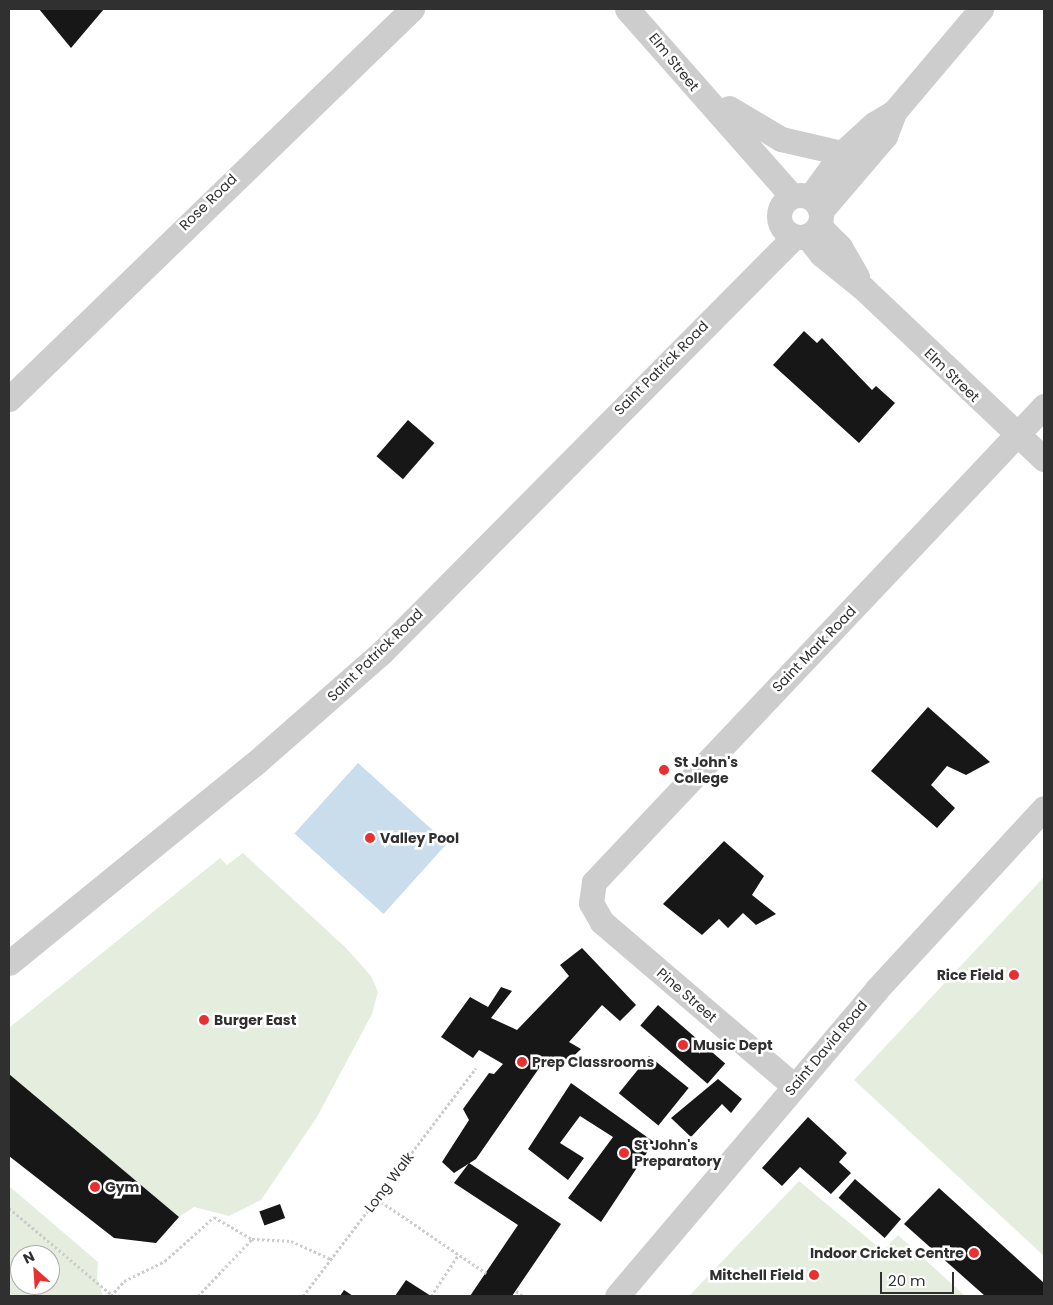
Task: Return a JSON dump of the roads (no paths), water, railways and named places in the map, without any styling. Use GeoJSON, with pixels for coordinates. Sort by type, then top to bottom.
{"type":"FeatureCollection","features":[{"type":"Feature","properties":{"kind":"street","name":"Rose Road"},"geometry":{"type":"LineString","coordinates":[[9,399],[412,9]]}},
{"type":"Feature","properties":{"kind":"street","name":"Elm Street"},"geometry":{"type":"LineString","coordinates":[[627,9],[690,81],[718,117],[738,131],[801,217],[821,254],[863,288],[1044,459]]}},
{"type":"Feature","properties":{"kind":"street","name":"Saint Patrick Road"},"geometry":{"type":"LineString","coordinates":[[801,217],[842,153],[874,124],[894,112],[981,9]]}},
{"type":"Feature","properties":{"kind":"street"},"geometry":{"type":"LineString","coordinates":[[690,81],[781,139],[842,153]]}},
{"type":"Feature","properties":{"kind":"street","name":"Saint Patrick Road"},"geometry":{"type":"LineString","coordinates":[[9,963],[253,766],[382,652],[713,316],[735,278],[885,136],[894,112]]}},
{"type":"Feature","properties":{"kind":"street","name":"Saint Mark Road"},"geometry":{"type":"LineString","coordinates":[[590,896],[597,876],[1018,436],[1044,406]]}},
{"type":"Feature","properties":{"kind":"street","name":"Saint David Road"},"geometry":{"type":"LineString","coordinates":[[617,1296],[877,989],[1044,808]]}},
{"type":"Feature","properties":{"kind":"street","name":"Pine Street"},"geometry":{"type":"LineString","coordinates":[[590,896],[602,922],[794,1086]]}},
{"type":"Feature","properties":{"kind":"water","name":"Valley Pool"},"geometry":{"type":"Polygon","coordinates":[[[358,763],[447,843],[384,914],[294,834],[358,763]]]}},
{"type":"Feature","properties":{"kind":"place","name":"St John's College"},"geometry":{"type":"Point","coordinates":[664,770]}},
{"type":"Feature","properties":{"kind":"place","name":"Valley Pool"},"geometry":{"type":"Point","coordinates":[370,838]}},
{"type":"Feature","properties":{"kind":"place","name":"Rice Field"},"geometry":{"type":"Point","coordinates":[1014,975]}},
{"type":"Feature","properties":{"kind":"place","name":"Burger East"},"geometry":{"type":"Point","coordinates":[204,1020]}},
{"type":"Feature","properties":{"kind":"place","name":"Music Dept"},"geometry":{"type":"Point","coordinates":[683,1045]}},
{"type":"Feature","properties":{"kind":"place","name":"Prep Classrooms"},"geometry":{"type":"Point","coordinates":[522,1062]}},
{"type":"Feature","properties":{"kind":"place","name":"St John's Preparatory"},"geometry":{"type":"Point","coordinates":[624,1153]}},
{"type":"Feature","properties":{"kind":"place","name":"Gym"},"geometry":{"type":"Point","coordinates":[95,1187]}},
{"type":"Feature","properties":{"kind":"place","name":"Indoor Cricket Centre"},"geometry":{"type":"Point","coordinates":[974,1253]}},
{"type":"Feature","properties":{"kind":"place","name":"Mitchell Field"},"geometry":{"type":"Point","coordinates":[814,1275]}}]}
